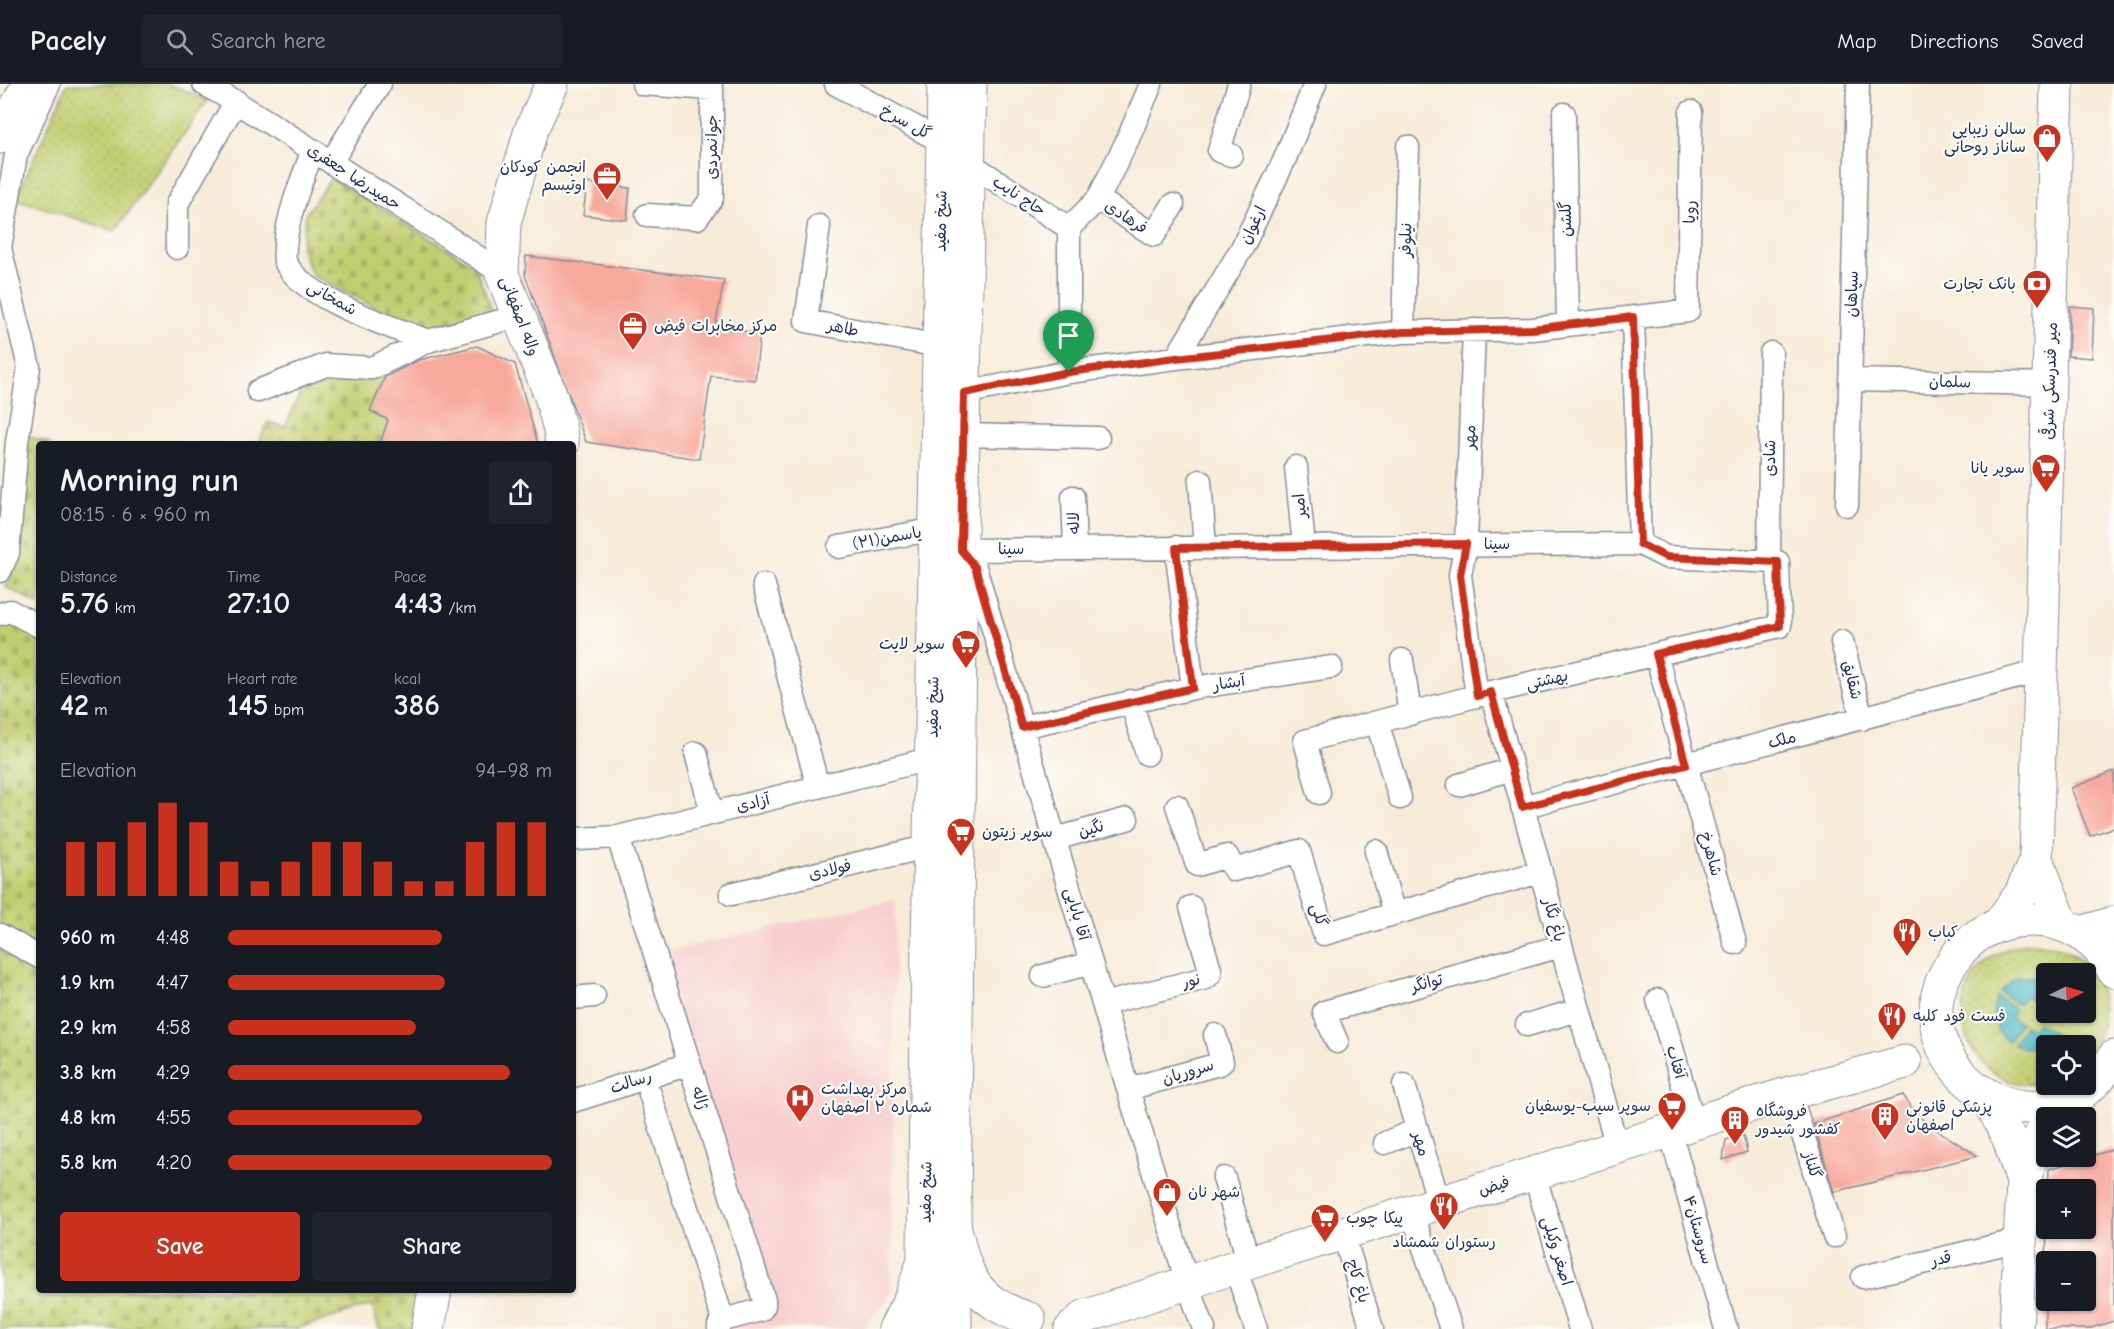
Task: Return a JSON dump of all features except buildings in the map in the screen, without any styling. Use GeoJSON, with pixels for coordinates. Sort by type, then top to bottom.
{"type":"FeatureCollection","features":[{"type":"Feature","properties":{"kind":"main road"},"geometry":{"type":"LineString","coordinates":[[0,137],[29,84]]}},
{"type":"Feature","properties":{"kind":"main road","name":"واله اصفهانی"},"geometry":{"type":"LineString","coordinates":[[552,84],[531,130],[504,223],[502,274],[551,396],[562,441]]}},
{"type":"Feature","properties":{"kind":"main road","name":"شیخ مفید"},"geometry":{"type":"LineString","coordinates":[[942,934],[930,846],[944,84]]}},
{"type":"Feature","properties":{"kind":"main road","name":"شیخ مفید"},"geometry":{"type":"LineString","coordinates":[[955,1329],[954,1224],[942,986],[942,934],[961,550],[970,84]]}},
{"type":"Feature","properties":{"kind":"main road","name":"میر فندرسکی شرقی"},"geometry":{"type":"LineString","coordinates":[[2036,859],[2057,84]]}},
{"type":"Feature","properties":{"kind":"main road"},"geometry":{"type":"LineString","coordinates":[[1999,924],[2021,894],[2036,859]]}},
{"type":"Feature","properties":{"kind":"main road"},"geometry":{"type":"LineString","coordinates":[[2036,859],[2071,929],[2097,946],[2114,971]]}},
{"type":"Feature","properties":{"kind":"main road"},"geometry":{"type":"LineString","coordinates":[[2036,1107],[2005,1104],[1979,1091],[1905,1062],[1937,1004],[1942,983],[1951,964],[1964,947],[1980,934],[1999,924],[2020,920],[2071,929],[2114,923]]}},
{"type":"Feature","properties":{"kind":"main road","name":"شیخ مفید"},"geometry":{"type":"LineString","coordinates":[[923,1329],[925,1258],[942,986]]}},
{"type":"Feature","properties":{"kind":"main road"},"geometry":{"type":"LineString","coordinates":[[1937,1004],[1938,1027],[1944,1049],[1955,1069],[1979,1091],[2009,1139],[2023,1182]]}},
{"type":"Feature","properties":{"kind":"main road"},"geometry":{"type":"LineString","coordinates":[[2063,1107],[2092,1085],[2104,1073],[2114,1057]]}},
{"type":"Feature","properties":{"kind":"main road","name":"فیض"},"geometry":{"type":"LineString","coordinates":[[1078,1323],[1187,1282],[1790,1093],[1905,1062]]}},
{"type":"Feature","properties":{"kind":"main road"},"geometry":{"type":"LineString","coordinates":[[2016,1329],[2023,1182],[2036,1143]]}},
{"type":"Feature","properties":{"kind":"main road"},"geometry":{"type":"LineString","coordinates":[[954,1224],[963,1264],[983,1296],[1010,1312],[1029,1318]]}},
{"type":"Feature","properties":{"kind":"main road"},"geometry":{"type":"LineString","coordinates":[[895,1329],[910,1300],[925,1258]]}},
{"type":"Feature","properties":{"kind":"main road"},"geometry":{"type":"LineString","coordinates":[[428,1329],[434,1293]]}},
{"type":"Feature","properties":{"kind":"main road"},"geometry":{"type":"LineString","coordinates":[[994,1329],[1054,1310],[1078,1323]]}},
{"type":"Feature","properties":{"kind":"street"},"geometry":{"type":"LineString","coordinates":[[4,562],[17,442],[29,367],[0,248],[16,155],[49,84]]}},
{"type":"Feature","properties":{"kind":"street","name":"حمیدرضا جعفری"},"geometry":{"type":"LineString","coordinates":[[204,84],[236,101],[502,274]]}},
{"type":"Feature","properties":{"kind":"street","name":"جوانمردی"},"geometry":{"type":"LineString","coordinates":[[643,84],[712,89],[712,198],[697,218],[647,215]]}},
{"type":"Feature","properties":{"kind":"street","name":"گل سرخ"},"geometry":{"type":"LineString","coordinates":[[836,84],[944,143]]}},
{"type":"Feature","properties":{"kind":"street"},"geometry":{"type":"LineString","coordinates":[[1069,372],[1069,228],[1098,199],[1128,139],[1151,84]]}},
{"type":"Feature","properties":{"kind":"street"},"geometry":{"type":"LineString","coordinates":[[1231,155],[1219,151],[1239,84]]}},
{"type":"Feature","properties":{"kind":"street","name":"ارغوان"},"geometry":{"type":"LineString","coordinates":[[1176,358],[1242,248],[1284,161],[1315,84]]}},
{"type":"Feature","properties":{"kind":"street","name":"سپاهان"},"geometry":{"type":"LineString","coordinates":[[1847,505],[1858,84]]}},
{"type":"Feature","properties":{"kind":"street","name":"شمخانی"},"geometry":{"type":"LineString","coordinates":[[378,85],[322,156],[291,206],[284,260],[297,278],[338,305],[428,341]]}},
{"type":"Feature","properties":{"kind":"street"},"geometry":{"type":"LineString","coordinates":[[177,248],[177,204],[236,101]]}},
{"type":"Feature","properties":{"kind":"street","name":"رویا"},"geometry":{"type":"LineString","coordinates":[[1633,317],[1689,311],[1691,112]]}},
{"type":"Feature","properties":{"kind":"street","name":"گلشن"},"geometry":{"type":"LineString","coordinates":[[1564,114],[1568,324]]}},
{"type":"Feature","properties":{"kind":"street","name":"نیلوفر"},"geometry":{"type":"LineString","coordinates":[[1403,332],[1408,147]]}},
{"type":"Feature","properties":{"kind":"street","name":"حاج نایب"},"geometry":{"type":"LineString","coordinates":[[969,163],[1069,228]]}},
{"type":"Feature","properties":{"kind":"street","name":"فرهادی"},"geometry":{"type":"LineString","coordinates":[[1098,199],[1154,236],[1173,205]]}},
{"type":"Feature","properties":{"kind":"street","name":"طاهر"},"geometry":{"type":"LineString","coordinates":[[819,226],[806,321],[939,346]]}},
{"type":"Feature","properties":{"kind":"street"},"geometry":{"type":"LineString","coordinates":[[258,392],[326,365],[372,368],[428,341],[518,316]]}},
{"type":"Feature","properties":{"kind":"street"},"geometry":{"type":"LineString","coordinates":[[964,393],[1069,372],[1403,332],[1532,329],[1633,317],[1640,544]]}},
{"type":"Feature","properties":{"kind":"street","name":"مهر"},"geometry":{"type":"LineString","coordinates":[[1474,330],[1466,544],[1460,575],[1484,694]]}},
{"type":"Feature","properties":{"kind":"street","name":"شادی"},"geometry":{"type":"LineString","coordinates":[[1771,353],[1773,562]]}},
{"type":"Feature","properties":{"kind":"street","name":"سلمان"},"geometry":{"type":"LineString","coordinates":[[1850,380],[2050,384]]}},
{"type":"Feature","properties":{"kind":"street"},"geometry":{"type":"LineString","coordinates":[[963,435],[1098,438]]}},
{"type":"Feature","properties":{"kind":"street","name":"امیر"},"geometry":{"type":"LineString","coordinates":[[1296,467],[1304,546]]}},
{"type":"Feature","properties":{"kind":"street"},"geometry":{"type":"LineString","coordinates":[[1200,481],[1205,547]]}},
{"type":"Feature","properties":{"kind":"street","name":"لاله"},"geometry":{"type":"LineString","coordinates":[[1073,497],[1075,548]]}},
{"type":"Feature","properties":{"kind":"street","name":"یاسمن(۲۱)"},"geometry":{"type":"LineString","coordinates":[[839,547],[936,529]]}},
{"type":"Feature","properties":{"kind":"street","name":"سینا"},"geometry":{"type":"LineString","coordinates":[[961,550],[1640,544],[1666,557],[1773,562]]}},
{"type":"Feature","properties":{"kind":"street"},"geometry":{"type":"LineString","coordinates":[[1176,548],[1193,688]]}},
{"type":"Feature","properties":{"kind":"street","name":"آقا بابایی"},"geometry":{"type":"LineString","coordinates":[[961,550],[975,567],[1128,1089],[1187,1282],[1204,1329]]}},
{"type":"Feature","properties":{"kind":"street","name":"بهشتی"},"geometry":{"type":"LineString","coordinates":[[1319,793],[1305,741],[1484,694],[1780,626],[1773,562]]}},
{"type":"Feature","properties":{"kind":"street"},"geometry":{"type":"LineString","coordinates":[[764,585],[818,787]]}},
{"type":"Feature","properties":{"kind":"street"},"geometry":{"type":"LineString","coordinates":[[0,614],[10,611],[36,624]]}},
{"type":"Feature","properties":{"kind":"street","name":"شقایق"},"geometry":{"type":"LineString","coordinates":[[1842,642],[1862,719]]}},
{"type":"Feature","properties":{"kind":"street","name":"شاهرخ"},"geometry":{"type":"LineString","coordinates":[[1656,654],[1735,943]]}},
{"type":"Feature","properties":{"kind":"street"},"geometry":{"type":"LineString","coordinates":[[1402,660],[1410,714]]}},
{"type":"Feature","properties":{"kind":"street","name":"آبشار"},"geometry":{"type":"LineString","coordinates":[[1022,727],[1193,688],[1331,667]]}},
{"type":"Feature","properties":{"kind":"street","name":"ملک"},"geometry":{"type":"LineString","coordinates":[[1522,807],[2041,671]]}},
{"type":"Feature","properties":{"kind":"street","name":"باغ نگار"},"geometry":{"type":"LineString","coordinates":[[1484,694],[1512,769],[1617,1147]]}},
{"type":"Feature","properties":{"kind":"street"},"geometry":{"type":"LineString","coordinates":[[1131,701],[1147,754]]}},
{"type":"Feature","properties":{"kind":"street"},"geometry":{"type":"LineString","coordinates":[[1377,722],[1400,798]]}},
{"type":"Feature","properties":{"kind":"street"},"geometry":{"type":"LineString","coordinates":[[696,753],[712,813]]}},
{"type":"Feature","properties":{"kind":"street","name":"آزادی"},"geometry":{"type":"LineString","coordinates":[[576,839],[618,837],[933,758]]}},
{"type":"Feature","properties":{"kind":"street"},"geometry":{"type":"LineString","coordinates":[[1459,785],[1512,769]]}},
{"type":"Feature","properties":{"kind":"street","name":"گلی"},"geometry":{"type":"LineString","coordinates":[[1177,806],[1197,866],[1227,856],[1234,870],[1299,851],[1324,934],[1540,872]]}},
{"type":"Feature","properties":{"kind":"street","name":"نگین"},"geometry":{"type":"LineString","coordinates":[[1055,839],[1127,819]]}},
{"type":"Feature","properties":{"kind":"street","name":"ژاله"},"geometry":{"type":"LineString","coordinates":[[618,837],[764,1300],[761,1310],[721,1325]]}},
{"type":"Feature","properties":{"kind":"street","name":"فولادی"},"geometry":{"type":"LineString","coordinates":[[731,894],[930,846]]}},
{"type":"Feature","properties":{"kind":"street"},"geometry":{"type":"LineString","coordinates":[[1376,851],[1394,914]]}},
{"type":"Feature","properties":{"kind":"street","name":"نور"},"geometry":{"type":"LineString","coordinates":[[1103,1004],[1206,978],[1210,974],[1191,907]]}},
{"type":"Feature","properties":{"kind":"street"},"geometry":{"type":"LineString","coordinates":[[0,935],[36,955]]}},
{"type":"Feature","properties":{"kind":"street","name":"توانگر"},"geometry":{"type":"LineString","coordinates":[[1337,1042],[1324,1012],[1561,946]]}},
{"type":"Feature","properties":{"kind":"street"},"geometry":{"type":"LineString","coordinates":[[1043,976],[1091,963]]}},
{"type":"Feature","properties":{"kind":"street","name":"آفتاب"},"geometry":{"type":"LineString","coordinates":[[1658,1000],[1682,1127]]}},
{"type":"Feature","properties":{"kind":"street"},"geometry":{"type":"LineString","coordinates":[[1527,1024],[1578,1010]]}},
{"type":"Feature","properties":{"kind":"street","name":"سروریان"},"geometry":{"type":"LineString","coordinates":[[1128,1089],[1219,1064],[1222,1062],[1222,1056],[1215,1035]]}},
{"type":"Feature","properties":{"kind":"street","name":"رسالت"},"geometry":{"type":"LineString","coordinates":[[576,1100],[689,1064]]}},
{"type":"Feature","properties":{"kind":"street","name":"مهر"},"geometry":{"type":"LineString","coordinates":[[1404,1085],[1417,1130],[1425,1207],[1451,1329]]}},
{"type":"Feature","properties":{"kind":"street","name":"گلناز"},"geometry":{"type":"LineString","coordinates":[[1790,1093],[1834,1236]]}},
{"type":"Feature","properties":{"kind":"street"},"geometry":{"type":"LineString","coordinates":[[650,1094],[721,1325]]}},
{"type":"Feature","properties":{"kind":"street","name":"سروستان۴"},"geometry":{"type":"LineString","coordinates":[[1682,1127],[1726,1329]]}},
{"type":"Feature","properties":{"kind":"street"},"geometry":{"type":"LineString","coordinates":[[1385,1143],[1417,1130]]}},
{"type":"Feature","properties":{"kind":"street","name":"اصغر وکیلی"},"geometry":{"type":"LineString","coordinates":[[1534,1173],[1580,1329]]}},
{"type":"Feature","properties":{"kind":"street"},"geometry":{"type":"LineString","coordinates":[[1224,1178],[1256,1329]]}},
{"type":"Feature","properties":{"kind":"street","name":"باغ کاج"},"geometry":{"type":"LineString","coordinates":[[1343,1233],[1372,1329]]}},
{"type":"Feature","properties":{"kind":"street","name":"قدر"},"geometry":{"type":"LineString","coordinates":[[1863,1277],[2020,1240]]}},
{"type":"Feature","properties":{"kind":"shaded area","name":"مرکز بهداشت شماره ۲ اصفهان"},"geometry":{"type":"Polygon","coordinates":[[[895,900],[891,1294],[863,1329],[719,1329],[761,1310],[655,954],[895,900]]]}},
{"type":"Feature","properties":{"kind":"green space"},"geometry":{"type":"Polygon","coordinates":[[[67,84],[169,84],[208,100],[115,231],[16,199],[67,84]]]}},
{"type":"Feature","properties":{"kind":"green space"},"geometry":{"type":"Polygon","coordinates":[[[331,178],[475,266],[492,312],[421,330],[313,276],[301,248],[306,214],[331,178]]]}},
{"type":"Feature","properties":{"kind":"green space"},"geometry":{"type":"Polygon","coordinates":[[[388,368],[371,411],[389,420],[381,441],[259,441],[268,422],[285,427],[305,382],[327,373],[359,379],[388,368]]]}},
{"type":"Feature","properties":{"kind":"green space"},"geometry":{"type":"Polygon","coordinates":[[[29,436],[43,441],[36,441],[36,603],[6,587],[18,562],[21,445],[29,436]]]}},
{"type":"Feature","properties":{"kind":"green space"},"geometry":{"type":"Polygon","coordinates":[[[5,619],[36,635],[36,948],[0,928],[0,622],[5,619]]]}},
{"type":"Feature","properties":{"kind":"green space"},"geometry":{"type":"Polygon","coordinates":[[[2027,943],[2061,948],[2083,963],[2036,963],[2036,1023],[2096,1023],[2096,983],[2102,1004],[2103,1019],[2096,1043],[2096,1035],[2036,1035],[2036,1083],[2016,1083],[1992,1071],[1974,1052],[1964,1028],[1964,1001],[1973,977],[1994,956],[2027,943]]]}},
{"type":"Feature","properties":{"kind":"green space"},"geometry":{"type":"Polygon","coordinates":[[[0,949],[36,969],[36,1293],[420,1293],[414,1329],[379,1329],[372,1305],[296,1329],[0,1329],[0,949]]]}},
{"type":"Feature","properties":{"kind":"water"},"geometry":{"type":"Polygon","coordinates":[[[2020,977],[2036,978],[2036,993],[2032,1000],[2024,996],[2018,1005],[2000,992],[2020,977]]]}},
{"type":"Feature","properties":{"kind":"water"},"geometry":{"type":"Polygon","coordinates":[[[1997,997],[2015,1009],[2011,1017],[2020,1023],[2008,1042],[1994,1022],[1997,997]]]}},
{"type":"Feature","properties":{"kind":"water"},"geometry":{"type":"Polygon","coordinates":[[[2037,1023],[2056,1034],[2036,1035],[2036,1047],[2025,1048],[2013,1045],[2024,1025],[2032,1030],[2037,1023]]]}},
{"type":"Feature","properties":{"kind":"place","name":"سالن زیبایی ساناز روحانی"},"geometry":{"type":"Point","coordinates":[2047,164]}},
{"type":"Feature","properties":{"kind":"place","name":"انجمن کودکان اوتیسم"},"geometry":{"type":"Point","coordinates":[607,202]}},
{"type":"Feature","properties":{"kind":"place","name":"بانک تجارت"},"geometry":{"type":"Point","coordinates":[2037,310]}},
{"type":"Feature","properties":{"kind":"place","name":"مرکز مخابرات فیض"},"geometry":{"type":"Point","coordinates":[633,352]}},
{"type":"Feature","properties":{"kind":"place","name":"سوپر یانا"},"geometry":{"type":"Point","coordinates":[2046,494]}},
{"type":"Feature","properties":{"kind":"place","name":"سوپر لایت"},"geometry":{"type":"Point","coordinates":[966,670]}},
{"type":"Feature","properties":{"kind":"place","name":"سوپر زیتون"},"geometry":{"type":"Point","coordinates":[961,858]}},
{"type":"Feature","properties":{"kind":"place","name":"کباب"},"geometry":{"type":"Point","coordinates":[1907,958]}},
{"type":"Feature","properties":{"kind":"place","name":"فست فود کلبه"},"geometry":{"type":"Point","coordinates":[1892,1042]}},
{"type":"Feature","properties":{"kind":"place","name":"مرکز بهداشت شماره ۲ اصفهان"},"geometry":{"type":"Point","coordinates":[800,1124]}},
{"type":"Feature","properties":{"kind":"place","name":"سوپر سیب-یوسفیان"},"geometry":{"type":"Point","coordinates":[1672,1132]}},
{"type":"Feature","properties":{"kind":"place","name":"پزشکی قانونی اصفهان"},"geometry":{"type":"Point","coordinates":[1885,1142]}},
{"type":"Feature","properties":{"kind":"place","name":"فروشگاه کفشور شیدور"},"geometry":{"type":"Point","coordinates":[1735,1146]}},
{"type":"Feature","properties":{"kind":"place","name":"شهر نان"},"geometry":{"type":"Point","coordinates":[1167,1218]}},
{"type":"Feature","properties":{"kind":"place","name":"رستوران شمشاد"},"geometry":{"type":"Point","coordinates":[1444,1232]}},
{"type":"Feature","properties":{"kind":"place","name":"پیکا چوب"},"geometry":{"type":"Point","coordinates":[1325,1244]}},
{"type":"Feature","properties":{"kind":"route"},"geometry":{"type":"LineString","coordinates":[[1633,317],[1640,544],[1666,557],[1778,562],[1780,626],[1656,654],[1686,765],[1522,807],[1491,692],[1477,696],[1460,575],[1466,544],[1176,548],[1193,688],[1022,727],[975,567],[961,550],[964,393],[1069,372],[1403,332],[1532,329],[1633,317]]}}]}
